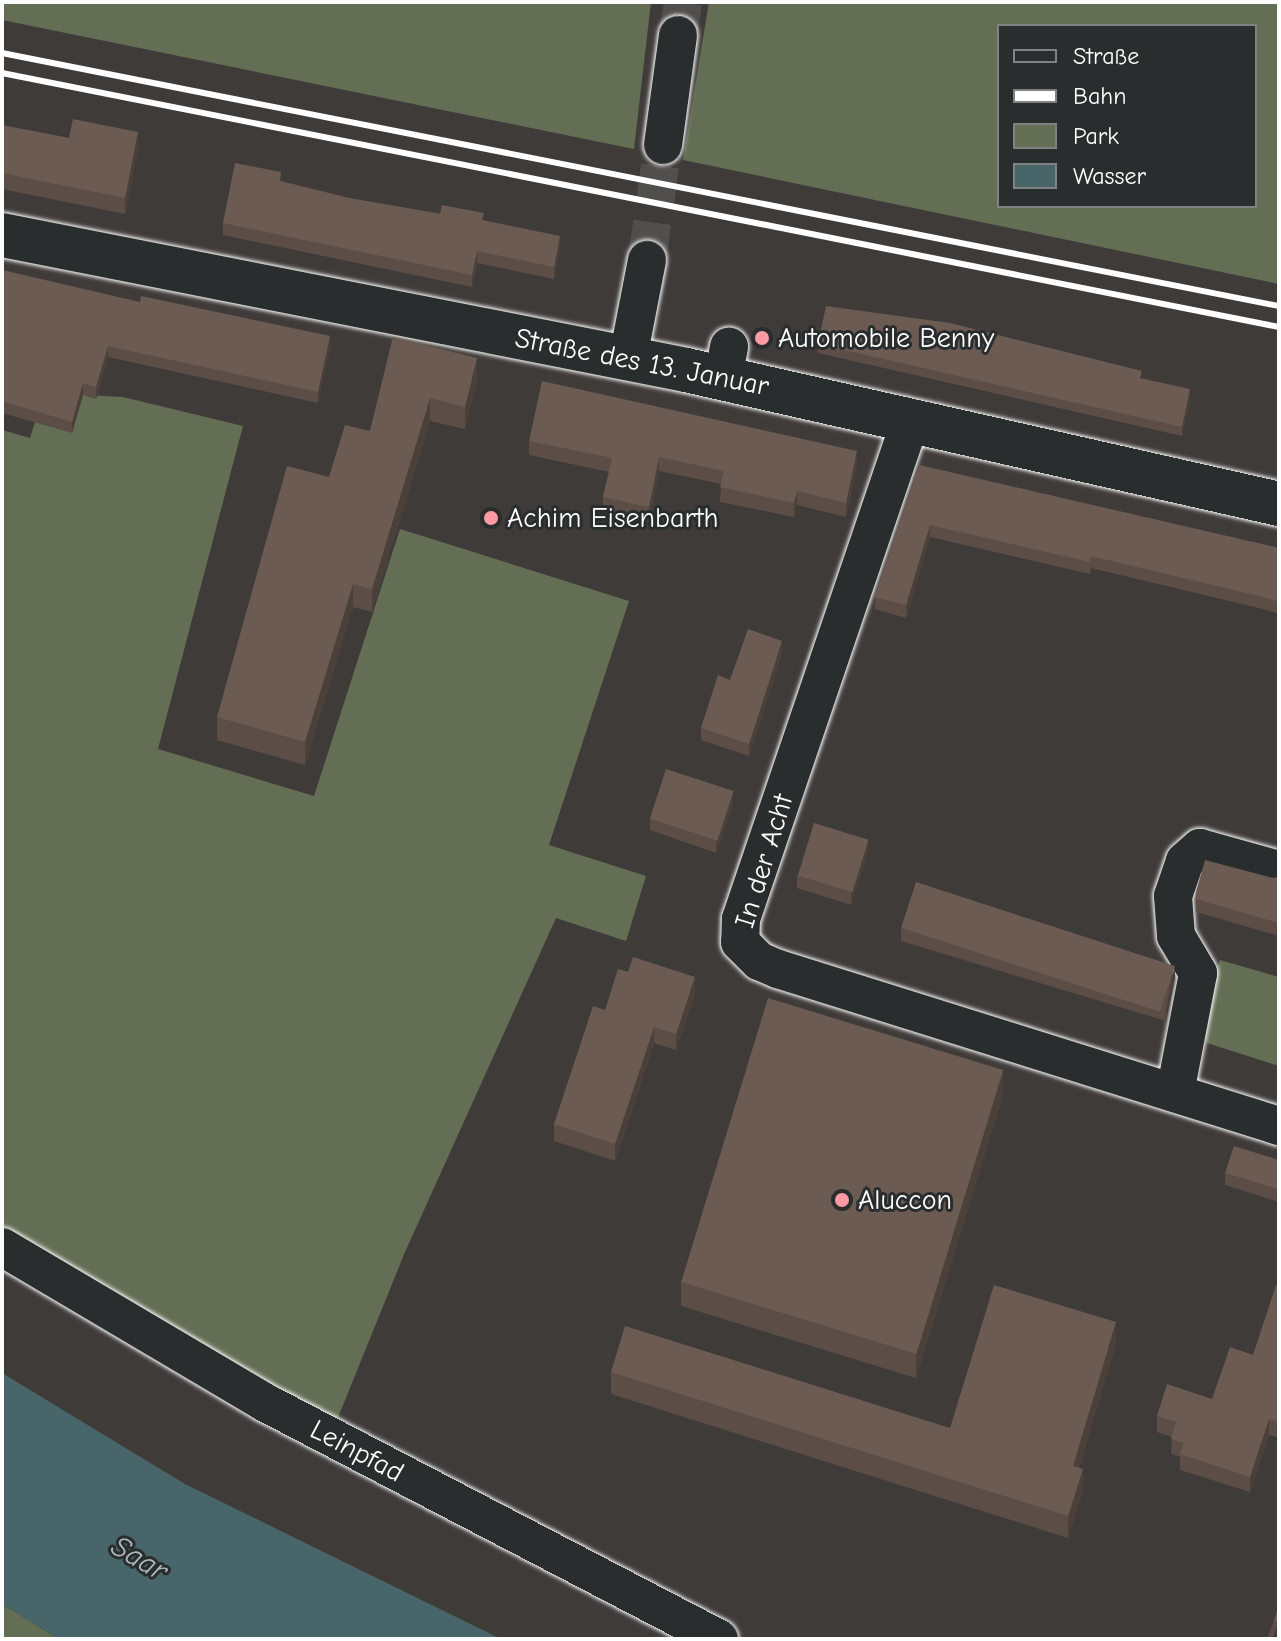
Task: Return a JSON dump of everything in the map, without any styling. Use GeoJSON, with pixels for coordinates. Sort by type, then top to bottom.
{"type":"FeatureCollection","features":[{"type":"Feature","properties":{"kind":"main road","name":"Straße des 13. Januar"},"geometry":{"type":"LineString","coordinates":[[2,235],[628,358],[726,363],[911,419],[1279,504]]}},
{"type":"Feature","properties":{"kind":"street"},"geometry":{"type":"LineString","coordinates":[[663,145],[678,35]]}},
{"type":"Feature","properties":{"kind":"street"},"geometry":{"type":"LineString","coordinates":[[628,358],[647,260]]}},
{"type":"Feature","properties":{"kind":"street","name":"In der Acht"},"geometry":{"type":"LineString","coordinates":[[911,419],[741,919],[740,942],[759,961],[778,969],[1279,1126]]}},
{"type":"Feature","properties":{"kind":"street"},"geometry":{"type":"LineString","coordinates":[[1175,1093],[1198,973],[1176,936],[1173,896],[1185,861],[1200,848],[1279,870]]}},
{"type":"Feature","properties":{"kind":"street","name":"Leinpfad"},"geometry":{"type":"LineString","coordinates":[[2,1247],[264,1402],[719,1639]]}},
{"type":"Feature","properties":{"kind":"green space"},"geometry":{"type":"Polygon","coordinates":[[[2,2],[651,2],[634,149],[2,20],[2,2]]]}},
{"type":"Feature","properties":{"kind":"green space"},"geometry":{"type":"Polygon","coordinates":[[[709,2],[1279,2],[1279,284],[683,160],[709,2]]]}},
{"type":"Feature","properties":{"kind":"green space"},"geometry":{"type":"Polygon","coordinates":[[[83,395],[123,397],[243,426],[158,749],[314,796],[400,529],[629,601],[549,845],[646,876],[626,941],[556,918],[405,1252],[335,1425],[2,1237],[2,430],[30,438],[35,422],[83,395]]]}},
{"type":"Feature","properties":{"kind":"green space"},"geometry":{"type":"Polygon","coordinates":[[[1220,960],[1279,977],[1279,1066],[1207,1043],[1200,1024],[1220,960]]]}},
{"type":"Feature","properties":{"kind":"green space"},"geometry":{"type":"Polygon","coordinates":[[[2,1604],[59,1639],[2,1639],[2,1604]]]}},
{"type":"Feature","properties":{"kind":"water","name":"Saar"},"geometry":{"type":"Polygon","coordinates":[[[2,1373],[185,1484],[501,1639],[59,1639],[2,1604],[2,1373]]]}},
{"type":"Feature","properties":{"kind":"building"},"geometry":{"type":"Polygon","coordinates":[[[73,119],[138,132],[125,198],[2,173],[2,125],[69,138],[73,119]]]}},
{"type":"Feature","properties":{"kind":"building"},"geometry":{"type":"Polygon","coordinates":[[[235,163],[281,172],[280,181],[349,198],[440,214],[442,205],[484,213],[482,220],[560,236],[554,267],[477,251],[472,275],[223,223],[235,163]]]}},
{"type":"Feature","properties":{"kind":"building"},"geometry":{"type":"Polygon","coordinates":[[[2,270],[140,302],[141,296],[330,336],[318,392],[108,346],[96,387],[83,383],[72,422],[2,401],[2,270]]]}},
{"type":"Feature","properties":{"kind":"building"},"geometry":{"type":"Polygon","coordinates":[[[826,306],[950,323],[1142,371],[1140,378],[1190,389],[1182,427],[818,344],[826,306]]]}},
{"type":"Feature","properties":{"kind":"building"},"geometry":{"type":"Polygon","coordinates":[[[393,337],[477,358],[465,407],[430,398],[372,589],[353,584],[305,742],[217,717],[287,466],[329,477],[345,425],[370,431],[393,337]]]}},
{"type":"Feature","properties":{"kind":"building"},"geometry":{"type":"Polygon","coordinates":[[[542,381],[857,451],[846,503],[797,491],[794,503],[720,487],[724,471],[659,457],[649,507],[603,497],[612,458],[529,441],[542,381]]]}},
{"type":"Feature","properties":{"kind":"building"},"geometry":{"type":"Polygon","coordinates":[[[919,465],[1279,548],[1279,602],[1091,556],[1090,562],[930,525],[906,605],[875,597],[919,465]]]}},
{"type":"Feature","properties":{"kind":"building"},"geometry":{"type":"Polygon","coordinates":[[[748,629],[782,641],[749,744],[701,728],[718,675],[730,680],[748,629]]]}},
{"type":"Feature","properties":{"kind":"building"},"geometry":{"type":"Polygon","coordinates":[[[666,769],[734,791],[717,840],[650,818],[666,769]]]}},
{"type":"Feature","properties":{"kind":"building"},"geometry":{"type":"Polygon","coordinates":[[[814,823],[869,840],[852,892],[798,876],[814,823]]]}},
{"type":"Feature","properties":{"kind":"building"},"geometry":{"type":"Polygon","coordinates":[[[1205,860],[1279,877],[1279,923],[1196,899],[1205,860]]]}},
{"type":"Feature","properties":{"kind":"building"},"geometry":{"type":"Polygon","coordinates":[[[916,882],[1175,966],[1160,1012],[901,928],[916,882]]]}},
{"type":"Feature","properties":{"kind":"building"},"geometry":{"type":"Polygon","coordinates":[[[633,957],[695,977],[676,1034],[654,1027],[615,1144],[554,1124],[593,1006],[605,1010],[618,969],[628,972],[633,957]]]}},
{"type":"Feature","properties":{"kind":"building","name":"Aluccon"},"geometry":{"type":"Polygon","coordinates":[[[768,998],[1003,1070],[916,1354],[681,1282],[768,998]]]}},
{"type":"Feature","properties":{"kind":"building"},"geometry":{"type":"Polygon","coordinates":[[[1234,1146],[1279,1160],[1279,1189],[1225,1173],[1234,1146]]]}},
{"type":"Feature","properties":{"kind":"building"},"geometry":{"type":"Polygon","coordinates":[[[994,1285],[1116,1322],[1073,1466],[1083,1469],[1068,1516],[611,1372],[625,1326],[950,1428],[994,1285]]]}},
{"type":"Feature","properties":{"kind":"building"},"geometry":{"type":"Polygon","coordinates":[[[1276,1285],[1279,1286],[1279,1422],[1269,1419],[1250,1477],[1180,1454],[1184,1443],[1171,1439],[1176,1422],[1157,1416],[1167,1384],[1212,1399],[1230,1347],[1253,1355],[1276,1285]]]}},
{"type":"Feature","properties":{"kind":"building"},"geometry":{"type":"Polygon","coordinates":[[[1279,1604],[1279,1623],[1274,1621],[1279,1604]]]}},
{"type":"Feature","properties":{"kind":"tunnel"},"geometry":{"type":"LineString","coordinates":[[678,35],[683,2]]}},
{"type":"Feature","properties":{"kind":"tunnel"},"geometry":{"type":"LineString","coordinates":[[647,260],[663,145]]}},
{"type":"Feature","properties":{"kind":"railway"},"geometry":{"type":"LineString","coordinates":[[2,53],[1279,306]]}},
{"type":"Feature","properties":{"kind":"railway"},"geometry":{"type":"LineString","coordinates":[[2,73],[1279,327]]}},
{"type":"Feature","properties":{"kind":"place","name":"Automobile Benny"},"geometry":{"type":"Point","coordinates":[762,338]}},
{"type":"Feature","properties":{"kind":"place","name":"Achim Eisenbarth"},"geometry":{"type":"Point","coordinates":[491,518]}},
{"type":"Feature","properties":{"kind":"place","name":"Aluccon"},"geometry":{"type":"Point","coordinates":[842,1200]}}]}
